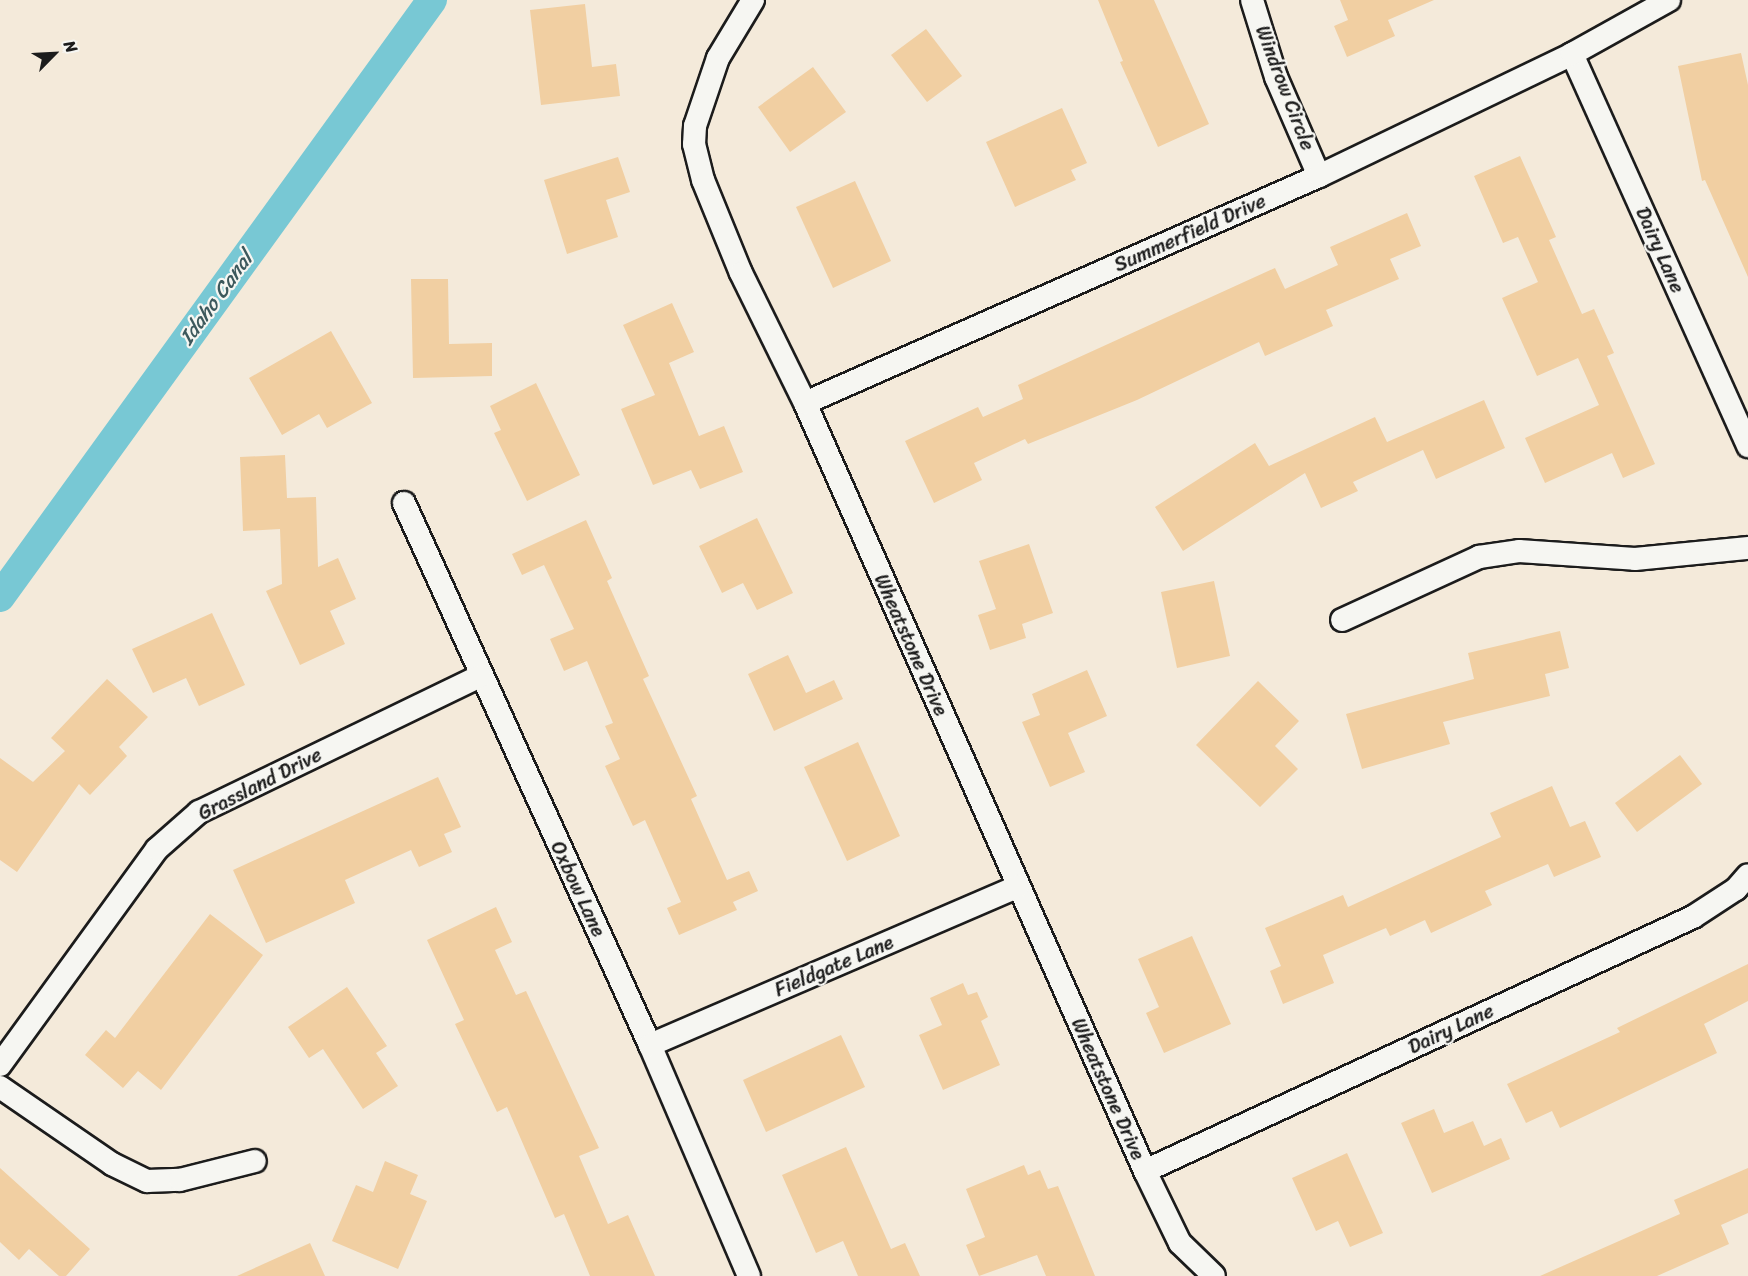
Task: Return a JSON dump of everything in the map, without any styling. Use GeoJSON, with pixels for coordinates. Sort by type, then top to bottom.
{"type":"FeatureCollection","features":[{"type":"Feature","properties":{"kind":"street","name":"Wheatstone Drive"},"geometry":{"type":"LineString","coordinates":[[753,0],[718,58],[695,126],[694,144],[703,180],[741,273],[804,403],[1145,1171],[1180,1243],[1214,1276]]}},
{"type":"Feature","properties":{"kind":"street","name":"Windrow Circle"},"geometry":{"type":"LineString","coordinates":[[1252,0],[1276,77],[1319,176]]}},
{"type":"Feature","properties":{"kind":"street","name":"Summerfield Drive"},"geometry":{"type":"LineString","coordinates":[[804,403],[1319,176],[1572,54],[1669,0]]}},
{"type":"Feature","properties":{"kind":"street","name":"Dairy Lane"},"geometry":{"type":"LineString","coordinates":[[1572,54],[1748,446]]}},
{"type":"Feature","properties":{"kind":"street","name":"Oxbow Lane"},"geometry":{"type":"LineString","coordinates":[[404,503],[480,676],[650,1045],[749,1276]]}},
{"type":"Feature","properties":{"kind":"street"},"geometry":{"type":"LineString","coordinates":[[1342,620],[1479,557],[1519,551],[1635,560],[1748,548]]}},
{"type":"Feature","properties":{"kind":"street","name":"Grassland Drive"},"geometry":{"type":"LineString","coordinates":[[0,1065],[157,849],[199,812],[480,676]]}},
{"type":"Feature","properties":{"kind":"street","name":"Dairy Lane"},"geometry":{"type":"LineString","coordinates":[[1145,1171],[1694,917],[1736,889],[1748,875]]}},
{"type":"Feature","properties":{"kind":"street","name":"Fieldgate Lane"},"geometry":{"type":"LineString","coordinates":[[650,1045],[1017,886]]}},
{"type":"Feature","properties":{"kind":"street"},"geometry":{"type":"LineString","coordinates":[[0,1087],[112,1164],[147,1181],[180,1180],[255,1161]]}},
{"type":"Feature","properties":{"kind":"building"},"geometry":{"type":"Polygon","coordinates":[[[1098,0],[1154,0],[1209,124],[1158,147],[1120,62],[1123,61],[1098,0]]]}},
{"type":"Feature","properties":{"kind":"building"},"geometry":{"type":"Polygon","coordinates":[[[1340,0],[1434,0],[1388,20],[1395,36],[1347,57],[1334,26],[1348,20],[1340,0]]]}},
{"type":"Feature","properties":{"kind":"building"},"geometry":{"type":"Polygon","coordinates":[[[585,4],[592,67],[616,64],[620,96],[541,105],[530,10],[585,4]]]}},
{"type":"Feature","properties":{"kind":"building"},"geometry":{"type":"Polygon","coordinates":[[[926,29],[962,76],[927,102],[891,55],[926,29]]]}},
{"type":"Feature","properties":{"kind":"building"},"geometry":{"type":"Polygon","coordinates":[[[1741,53],[1748,85],[1748,277],[1705,180],[1702,181],[1678,66],[1741,53]]]}},
{"type":"Feature","properties":{"kind":"building"},"geometry":{"type":"Polygon","coordinates":[[[813,67],[846,112],[790,152],[758,107],[813,67]]]}},
{"type":"Feature","properties":{"kind":"building"},"geometry":{"type":"Polygon","coordinates":[[[1062,108],[1087,163],[1071,170],[1076,180],[1015,207],[986,142],[1062,108]]]}},
{"type":"Feature","properties":{"kind":"building"},"geometry":{"type":"Polygon","coordinates":[[[1520,156],[1556,237],[1549,240],[1582,314],[1594,309],[1614,353],[1607,356],[1655,464],[1623,478],[1612,453],[1545,483],[1525,438],[1599,405],[1578,358],[1537,376],[1502,298],[1538,282],[1518,237],[1503,243],[1474,176],[1520,156]]]}},
{"type":"Feature","properties":{"kind":"building"},"geometry":{"type":"Polygon","coordinates":[[[618,157],[630,192],[606,200],[618,237],[567,254],[544,180],[618,157]]]}},
{"type":"Feature","properties":{"kind":"building"},"geometry":{"type":"Polygon","coordinates":[[[855,181],[891,261],[833,288],[796,207],[855,181]]]}},
{"type":"Feature","properties":{"kind":"building"},"geometry":{"type":"Polygon","coordinates":[[[1407,213],[1421,246],[1390,259],[1399,279],[1326,310],[1333,326],[1265,356],[1259,342],[1137,400],[1028,444],[1025,439],[974,463],[982,480],[934,503],[905,441],[978,407],[983,417],[1023,399],[1018,385],[1275,268],[1285,289],[1338,265],[1330,247],[1407,213]]]}},
{"type":"Feature","properties":{"kind":"building"},"geometry":{"type":"Polygon","coordinates":[[[411,279],[448,279],[449,344],[492,343],[492,376],[413,378],[411,279]]]}},
{"type":"Feature","properties":{"kind":"building"},"geometry":{"type":"Polygon","coordinates":[[[672,303],[694,352],[669,363],[699,436],[724,426],[743,472],[700,489],[691,470],[653,485],[621,409],[655,395],[623,325],[672,303]]]}},
{"type":"Feature","properties":{"kind":"building"},"geometry":{"type":"Polygon","coordinates":[[[331,331],[372,403],[327,428],[319,414],[282,435],[249,378],[331,331]]]}},
{"type":"Feature","properties":{"kind":"building"},"geometry":{"type":"Polygon","coordinates":[[[536,383],[580,475],[527,501],[494,433],[501,430],[490,406],[536,383]]]}},
{"type":"Feature","properties":{"kind":"building"},"geometry":{"type":"Polygon","coordinates":[[[1484,400],[1505,448],[1436,479],[1423,450],[1353,482],[1358,491],[1321,508],[1305,473],[1183,551],[1155,507],[1255,443],[1269,466],[1375,417],[1387,442],[1484,400]]]}},
{"type":"Feature","properties":{"kind":"building"},"geometry":{"type":"Polygon","coordinates":[[[285,455],[287,498],[316,497],[318,567],[338,558],[356,599],[330,611],[345,644],[300,665],[266,591],[282,584],[280,529],[243,531],[240,457],[285,455]]]}},
{"type":"Feature","properties":{"kind":"building"},"geometry":{"type":"Polygon","coordinates":[[[757,518],[793,593],[757,610],[743,583],[722,593],[699,546],[757,518]]]}},
{"type":"Feature","properties":{"kind":"building"},"geometry":{"type":"Polygon","coordinates":[[[586,520],[612,578],[607,581],[649,676],[643,679],[697,796],[691,799],[727,880],[749,871],[758,891],[733,902],[737,910],[679,935],[667,908],[681,902],[645,820],[633,826],[605,766],[620,759],[605,726],[613,723],[587,661],[564,671],[550,639],[574,629],[544,565],[522,575],[512,554],[586,520]]]}},
{"type":"Feature","properties":{"kind":"building"},"geometry":{"type":"Polygon","coordinates":[[[1029,544],[1053,613],[1022,624],[1026,638],[990,650],[978,615],[996,609],[979,561],[1029,544]]]}},
{"type":"Feature","properties":{"kind":"building"},"geometry":{"type":"Polygon","coordinates":[[[1214,581],[1230,656],[1177,668],[1161,592],[1214,581]]]}},
{"type":"Feature","properties":{"kind":"building"},"geometry":{"type":"Polygon","coordinates":[[[212,613],[245,685],[199,706],[186,678],[153,693],[132,649],[212,613]]]}},
{"type":"Feature","properties":{"kind":"building"},"geometry":{"type":"Polygon","coordinates":[[[1560,631],[1569,668],[1545,674],[1550,696],[1443,722],[1450,744],[1362,769],[1346,714],[1474,679],[1468,653],[1560,631]]]}},
{"type":"Feature","properties":{"kind":"building"},"geometry":{"type":"Polygon","coordinates":[[[788,655],[806,693],[834,680],[843,699],[774,731],[748,674],[788,655]]]}},
{"type":"Feature","properties":{"kind":"building"},"geometry":{"type":"Polygon","coordinates":[[[1087,670],[1107,716],[1068,733],[1085,772],[1050,787],[1022,722],[1040,715],[1032,694],[1087,670]]]}},
{"type":"Feature","properties":{"kind":"building"},"geometry":{"type":"Polygon","coordinates":[[[107,679],[148,717],[119,747],[127,756],[90,795],[79,784],[17,872],[0,860],[0,758],[33,782],[65,751],[51,738],[107,679]]]}},
{"type":"Feature","properties":{"kind":"building"},"geometry":{"type":"Polygon","coordinates":[[[1258,681],[1299,721],[1275,746],[1298,769],[1260,807],[1196,745],[1258,681]]]}},
{"type":"Feature","properties":{"kind":"building"},"geometry":{"type":"Polygon","coordinates":[[[858,742],[900,836],[847,861],[804,767],[858,742]]]}},
{"type":"Feature","properties":{"kind":"building"},"geometry":{"type":"Polygon","coordinates":[[[1680,755],[1702,784],[1637,832],[1615,803],[1680,755]]]}},
{"type":"Feature","properties":{"kind":"building"},"geometry":{"type":"Polygon","coordinates":[[[438,777],[461,827],[444,834],[452,852],[419,867],[411,850],[345,880],[355,903],[266,943],[233,870],[438,777]]]}},
{"type":"Feature","properties":{"kind":"building"},"geometry":{"type":"Polygon","coordinates":[[[1552,786],[1570,827],[1585,821],[1601,857],[1554,877],[1548,864],[1485,891],[1492,905],[1431,933],[1425,920],[1390,936],[1386,928],[1323,955],[1334,983],[1283,1004],[1270,971],[1281,966],[1265,928],[1343,895],[1348,907],[1501,837],[1490,813],[1552,786]]]}},
{"type":"Feature","properties":{"kind":"building"},"geometry":{"type":"Polygon","coordinates":[[[496,907],[512,942],[495,950],[516,995],[526,991],[599,1148],[579,1156],[608,1224],[628,1215],[655,1276],[590,1276],[564,1214],[555,1218],[507,1107],[497,1112],[455,1024],[464,1020],[427,940],[496,907]]]}},
{"type":"Feature","properties":{"kind":"building"},"geometry":{"type":"Polygon","coordinates":[[[210,914],[263,955],[161,1090],[138,1071],[123,1088],[85,1055],[106,1030],[115,1038],[210,914]]]}},
{"type":"Feature","properties":{"kind":"building"},"geometry":{"type":"Polygon","coordinates":[[[1192,936],[1231,1024],[1164,1053],[1146,1013],[1159,1007],[1138,959],[1192,936]]]}},
{"type":"Feature","properties":{"kind":"building"},"geometry":{"type":"Polygon","coordinates":[[[1748,964],[1748,1001],[1704,1024],[1717,1053],[1560,1128],[1552,1111],[1526,1123],[1507,1084],[1620,1032],[1617,1028],[1748,964]]]}},
{"type":"Feature","properties":{"kind":"building"},"geometry":{"type":"Polygon","coordinates":[[[963,983],[968,995],[977,992],[988,1017],[981,1021],[1000,1065],[943,1090],[919,1035],[942,1025],[930,998],[963,983]]]}},
{"type":"Feature","properties":{"kind":"building"},"geometry":{"type":"Polygon","coordinates":[[[347,987],[387,1046],[376,1053],[398,1086],[363,1109],[323,1049],[309,1058],[288,1027],[347,987]]]}},
{"type":"Feature","properties":{"kind":"building"},"geometry":{"type":"Polygon","coordinates":[[[841,1035],[865,1087],[766,1132],[743,1080],[841,1035]]]}},
{"type":"Feature","properties":{"kind":"building"},"geometry":{"type":"Polygon","coordinates":[[[1434,1109],[1444,1133],[1473,1121],[1484,1146],[1501,1138],[1510,1159],[1432,1193],[1401,1123],[1434,1109]]]}},
{"type":"Feature","properties":{"kind":"building"},"geometry":{"type":"Polygon","coordinates":[[[846,1147],[891,1249],[905,1243],[920,1276],[858,1276],[843,1241],[816,1253],[782,1175],[846,1147]]]}},
{"type":"Feature","properties":{"kind":"building"},"geometry":{"type":"Polygon","coordinates":[[[1347,1153],[1383,1233],[1350,1247],[1338,1221],[1316,1231],[1292,1178],[1347,1153]]]}},
{"type":"Feature","properties":{"kind":"building"},"geometry":{"type":"Polygon","coordinates":[[[385,1161],[418,1175],[410,1194],[427,1201],[398,1269],[332,1241],[356,1185],[373,1192],[385,1161]]]}},
{"type":"Feature","properties":{"kind":"building"},"geometry":{"type":"Polygon","coordinates":[[[1024,1165],[1028,1175],[1040,1170],[1048,1189],[1058,1186],[1095,1276],[1046,1276],[1037,1255],[979,1276],[966,1245],[985,1237],[966,1189],[1024,1165]]]}},
{"type":"Feature","properties":{"kind":"building"},"geometry":{"type":"Polygon","coordinates":[[[0,1168],[90,1249],[66,1276],[59,1276],[29,1249],[19,1260],[0,1242],[0,1168]]]}},
{"type":"Feature","properties":{"kind":"building"},"geometry":{"type":"Polygon","coordinates":[[[1748,1168],[1748,1213],[1721,1225],[1729,1244],[1657,1276],[1540,1276],[1680,1214],[1674,1200],[1748,1168]]]}},
{"type":"Feature","properties":{"kind":"building"},"geometry":{"type":"Polygon","coordinates":[[[310,1243],[325,1276],[237,1276],[310,1243]]]}},
{"type":"Feature","properties":{"kind":"waterway","name":"Idaho Canal"},"geometry":{"type":"LineString","coordinates":[[0,597],[432,0]]}}]}
